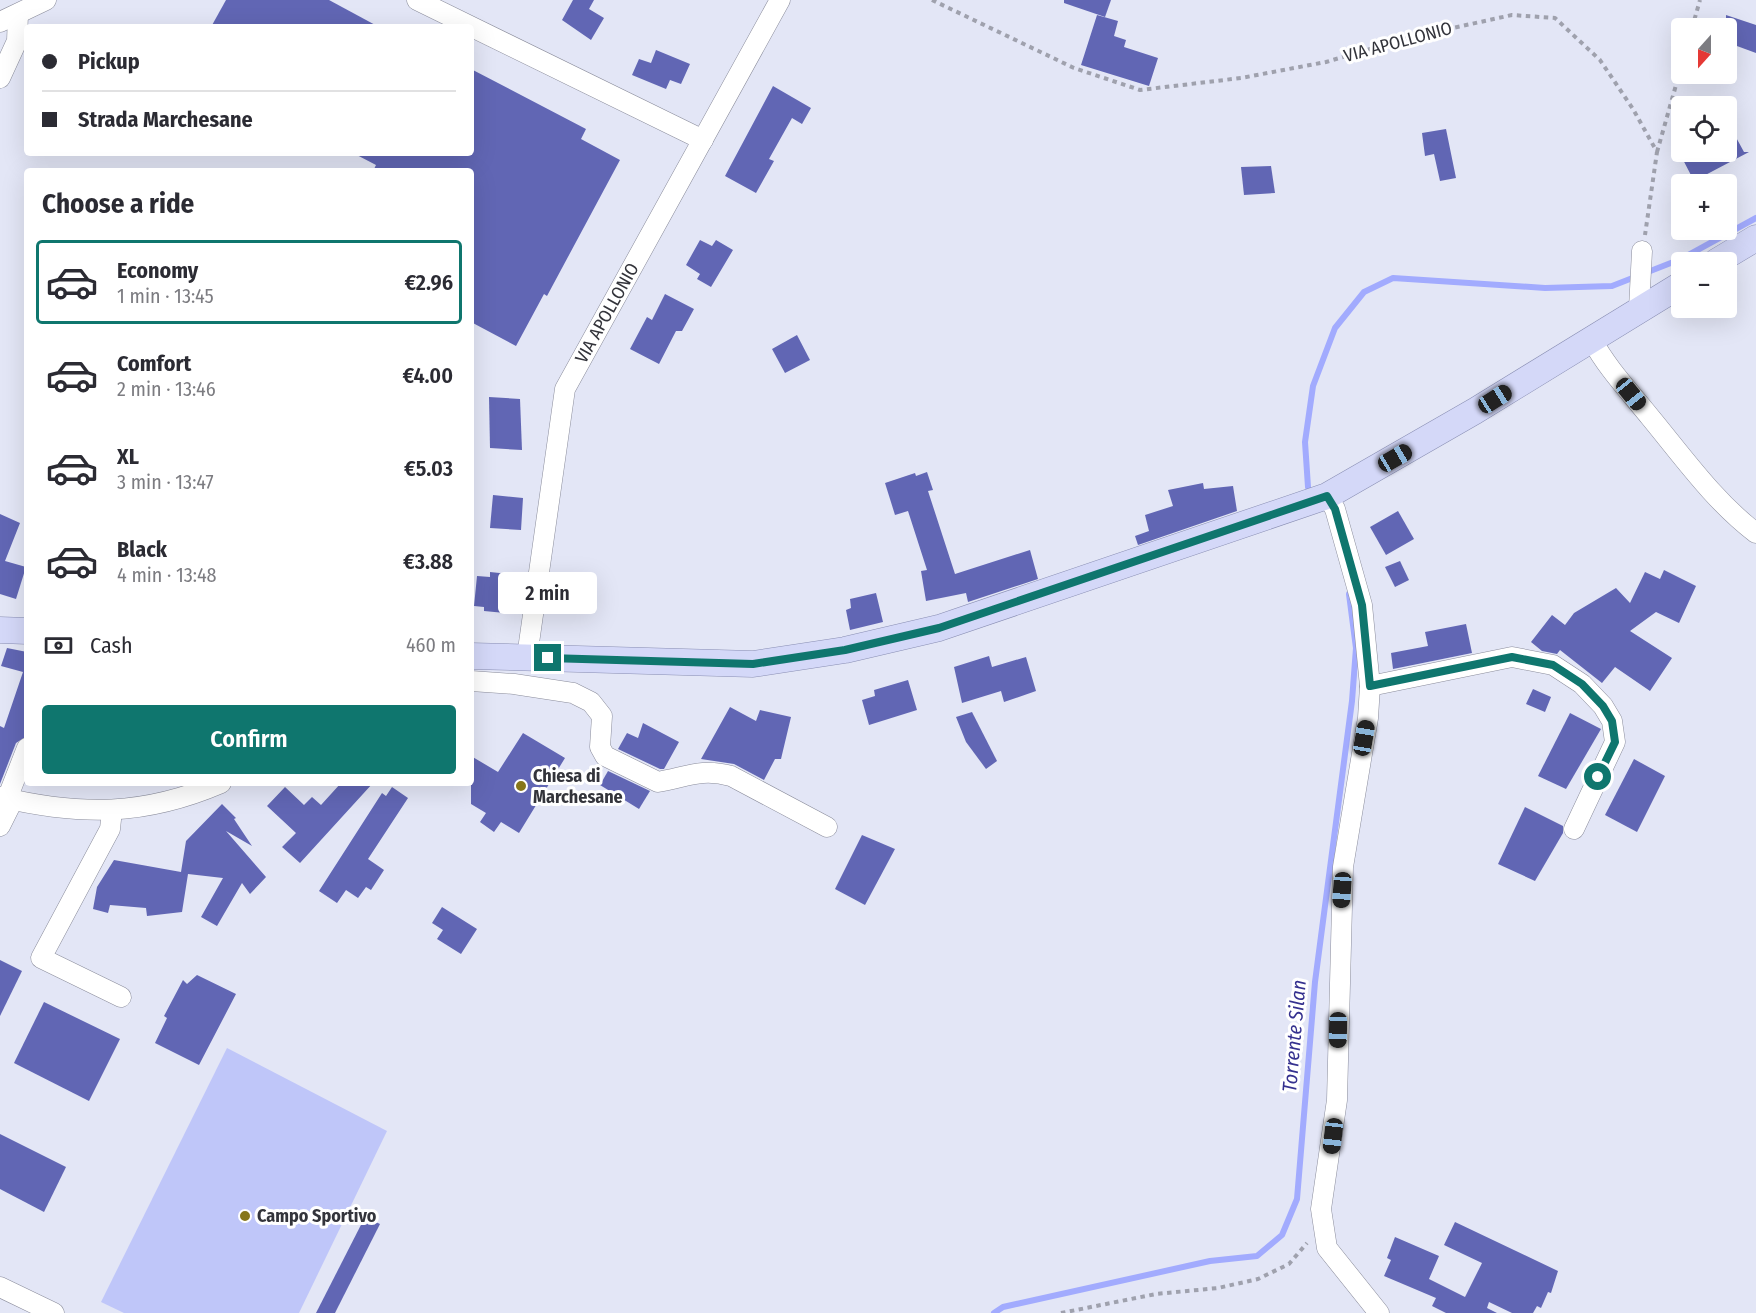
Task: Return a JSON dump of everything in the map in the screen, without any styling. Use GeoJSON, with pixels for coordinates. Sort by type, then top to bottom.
{"type":"FeatureCollection","features":[{"type":"Feature","properties":{"kind":"main road"},"geometry":{"type":"LineString","coordinates":[[1733,252],[1756,238]]}},
{"type":"Feature","properties":{"kind":"main road"},"geometry":{"type":"LineString","coordinates":[[474,656],[753,664],[845,650],[939,628],[1327,496],[1475,411],[1671,290]]}},
{"type":"Feature","properties":{"kind":"main road"},"geometry":{"type":"LineString","coordinates":[[0,630],[24,631]]}},
{"type":"Feature","properties":{"kind":"street"},"geometry":{"type":"LineString","coordinates":[[0,78],[17,41],[9,18],[46,0]]}},
{"type":"Feature","properties":{"kind":"street"},"geometry":{"type":"LineString","coordinates":[[417,0],[466,24]]}},
{"type":"Feature","properties":{"kind":"street","name":"VIA APOLLONIO"},"geometry":{"type":"LineString","coordinates":[[527,657],[565,389],[780,0]]}},
{"type":"Feature","properties":{"kind":"street"},"geometry":{"type":"LineString","coordinates":[[474,28],[702,140]]}},
{"type":"Feature","properties":{"kind":"street"},"geometry":{"type":"LineString","coordinates":[[1639,309],[1642,250]]}},
{"type":"Feature","properties":{"kind":"street"},"geometry":{"type":"LineString","coordinates":[[1592,340],[1602,358],[1674,446],[1738,520],[1756,533]]}},
{"type":"Feature","properties":{"kind":"street"},"geometry":{"type":"LineString","coordinates":[[1327,496],[1335,509],[1362,605],[1370,686],[1368,718],[1344,867],[1337,1100],[1321,1209],[1327,1248],[1379,1313]]}},
{"type":"Feature","properties":{"kind":"street"},"geometry":{"type":"LineString","coordinates":[[1370,686],[1512,657],[1553,665],[1582,684],[1603,706],[1612,721],[1615,742],[1574,829]]}},
{"type":"Feature","properties":{"kind":"street"},"geometry":{"type":"LineString","coordinates":[[474,681],[514,684],[573,693],[591,702],[602,716],[600,747],[604,756],[658,782],[700,771],[731,776],[827,826]]}},
{"type":"Feature","properties":{"kind":"street"},"geometry":{"type":"LineString","coordinates":[[0,826],[7,799],[24,756]]}},
{"type":"Feature","properties":{"kind":"street"},"geometry":{"type":"LineString","coordinates":[[7,799],[68,810],[112,810],[187,798],[214,786]]}},
{"type":"Feature","properties":{"kind":"street"},"geometry":{"type":"LineString","coordinates":[[112,810],[110,829],[41,958],[121,997]]}},
{"type":"Feature","properties":{"kind":"street"},"geometry":{"type":"LineString","coordinates":[[0,1287],[48,1312]]}},
{"type":"Feature","properties":{"kind":"path","name":"VIA APOLLONIO"},"geometry":{"type":"LineString","coordinates":[[932,0],[1074,68],[1140,90],[1241,78],[1326,62],[1407,38],[1512,15],[1555,18],[1600,60],[1657,152]]}},
{"type":"Feature","properties":{"kind":"path"},"geometry":{"type":"LineString","coordinates":[[1695,18],[1700,0]]}},
{"type":"Feature","properties":{"kind":"path"},"geometry":{"type":"LineString","coordinates":[[1642,250],[1657,152],[1676,84]]}},
{"type":"Feature","properties":{"kind":"path"},"geometry":{"type":"LineString","coordinates":[[1061,1313],[1156,1294],[1218,1288],[1258,1279],[1289,1264],[1307,1243],[1321,1209]]}},
{"type":"Feature","properties":{"kind":"shaded area","name":"Campo Sportivo"},"geometry":{"type":"Polygon","coordinates":[[[227,1048],[387,1131],[299,1313],[124,1313],[101,1302],[227,1048]]]}},
{"type":"Feature","properties":{"kind":"building"},"geometry":{"type":"Polygon","coordinates":[[[226,0],[329,0],[373,24],[213,24],[226,0]]]}},
{"type":"Feature","properties":{"kind":"building"},"geometry":{"type":"Polygon","coordinates":[[[573,0],[594,0],[589,9],[604,18],[591,40],[562,20],[573,0]]]}},
{"type":"Feature","properties":{"kind":"building"},"geometry":{"type":"Polygon","coordinates":[[[1064,0],[1111,0],[1105,17],[1064,3],[1064,0]]]}},
{"type":"Feature","properties":{"kind":"building"},"geometry":{"type":"Polygon","coordinates":[[[1097,15],[1118,21],[1114,36],[1126,40],[1124,47],[1158,58],[1149,86],[1081,65],[1097,15]]]}},
{"type":"Feature","properties":{"kind":"building"},"geometry":{"type":"Polygon","coordinates":[[[1737,19],[1756,25],[1756,53],[1737,46],[1737,19]]]}},
{"type":"Feature","properties":{"kind":"building"},"geometry":{"type":"Polygon","coordinates":[[[656,50],[690,64],[681,84],[670,80],[666,89],[632,75],[639,59],[651,63],[656,50]]]}},
{"type":"Feature","properties":{"kind":"building"},"geometry":{"type":"Polygon","coordinates":[[[474,71],[586,129],[581,139],[620,160],[547,296],[544,294],[516,346],[474,324],[474,168],[374,168],[376,165],[359,156],[474,156],[474,71]]]}},
{"type":"Feature","properties":{"kind":"building"},"geometry":{"type":"Polygon","coordinates":[[[773,86],[811,108],[802,124],[792,118],[769,159],[774,161],[756,193],[725,176],[773,86]]]}},
{"type":"Feature","properties":{"kind":"building"},"geometry":{"type":"Polygon","coordinates":[[[1446,129],[1456,178],[1440,181],[1434,154],[1425,156],[1422,133],[1446,129]]]}},
{"type":"Feature","properties":{"kind":"building"},"geometry":{"type":"Polygon","coordinates":[[[1737,139],[1744,152],[1749,152],[1737,158],[1737,139]]]}},
{"type":"Feature","properties":{"kind":"building"},"geometry":{"type":"Polygon","coordinates":[[[1684,162],[1730,162],[1707,174],[1690,174],[1684,162]]]}},
{"type":"Feature","properties":{"kind":"building"},"geometry":{"type":"Polygon","coordinates":[[[1271,166],[1275,193],[1244,195],[1241,167],[1271,166]]]}},
{"type":"Feature","properties":{"kind":"building"},"geometry":{"type":"Polygon","coordinates":[[[700,240],[712,246],[716,240],[733,250],[711,287],[697,279],[700,274],[686,265],[700,240]]]}},
{"type":"Feature","properties":{"kind":"building"},"geometry":{"type":"Polygon","coordinates":[[[665,294],[694,309],[682,331],[676,331],[659,364],[630,349],[647,317],[652,320],[665,294]]]}},
{"type":"Feature","properties":{"kind":"building"},"geometry":{"type":"Polygon","coordinates":[[[797,335],[810,360],[785,373],[772,349],[797,335]]]}},
{"type":"Feature","properties":{"kind":"building"},"geometry":{"type":"Polygon","coordinates":[[[489,397],[520,399],[522,450],[490,448],[489,397]]]}},
{"type":"Feature","properties":{"kind":"building"},"geometry":{"type":"Polygon","coordinates":[[[927,472],[933,490],[928,491],[955,574],[1030,550],[1038,579],[968,602],[966,593],[926,601],[921,571],[927,570],[908,511],[895,515],[885,483],[915,473],[916,476],[927,472]]]}},
{"type":"Feature","properties":{"kind":"building"},"geometry":{"type":"Polygon","coordinates":[[[1203,483],[1204,489],[1233,486],[1237,511],[1138,545],[1135,536],[1149,531],[1145,515],[1173,506],[1168,490],[1203,483]]]}},
{"type":"Feature","properties":{"kind":"building"},"geometry":{"type":"Polygon","coordinates":[[[493,495],[523,498],[521,530],[490,528],[493,495]]]}},
{"type":"Feature","properties":{"kind":"building"},"geometry":{"type":"Polygon","coordinates":[[[1398,511],[1414,539],[1386,555],[1370,527],[1398,511]]]}},
{"type":"Feature","properties":{"kind":"building"},"geometry":{"type":"Polygon","coordinates":[[[0,514],[20,523],[5,561],[24,566],[24,573],[16,599],[0,594],[0,514]]]}},
{"type":"Feature","properties":{"kind":"building"},"geometry":{"type":"Polygon","coordinates":[[[1400,561],[1409,580],[1395,587],[1385,567],[1400,561]]]}},
{"type":"Feature","properties":{"kind":"building"},"geometry":{"type":"Polygon","coordinates":[[[1664,570],[1696,586],[1679,623],[1656,612],[1630,631],[1672,658],[1650,691],[1615,667],[1602,683],[1560,650],[1557,654],[1542,651],[1531,642],[1552,615],[1565,625],[1574,613],[1616,588],[1630,603],[1645,572],[1660,579],[1664,570]]]}},
{"type":"Feature","properties":{"kind":"building"},"geometry":{"type":"Polygon","coordinates":[[[490,572],[509,574],[505,613],[484,611],[484,607],[474,606],[477,576],[490,577],[490,572]]]}},
{"type":"Feature","properties":{"kind":"building"},"geometry":{"type":"Polygon","coordinates":[[[876,593],[883,622],[850,630],[846,610],[851,608],[850,599],[876,593]]]}},
{"type":"Feature","properties":{"kind":"building"},"geometry":{"type":"Polygon","coordinates":[[[1466,624],[1472,653],[1393,669],[1391,653],[1428,646],[1425,632],[1466,624]]]}},
{"type":"Feature","properties":{"kind":"building"},"geometry":{"type":"Polygon","coordinates":[[[7,648],[24,651],[24,738],[16,743],[0,784],[0,726],[4,728],[23,672],[1,666],[7,648]]]}},
{"type":"Feature","properties":{"kind":"building"},"geometry":{"type":"Polygon","coordinates":[[[989,656],[992,667],[1026,657],[1036,691],[1004,702],[1001,691],[962,703],[954,667],[989,656]]]}},
{"type":"Feature","properties":{"kind":"building"},"geometry":{"type":"Polygon","coordinates":[[[908,680],[917,710],[869,725],[862,700],[875,696],[874,690],[908,680]]]}},
{"type":"Feature","properties":{"kind":"building"},"geometry":{"type":"Polygon","coordinates":[[[1533,689],[1551,697],[1545,712],[1526,704],[1533,689]]]}},
{"type":"Feature","properties":{"kind":"building"},"geometry":{"type":"Polygon","coordinates":[[[730,707],[756,721],[760,710],[791,717],[781,759],[775,759],[764,780],[734,764],[701,759],[730,707]]]}},
{"type":"Feature","properties":{"kind":"building"},"geometry":{"type":"Polygon","coordinates":[[[972,712],[997,761],[986,769],[966,742],[956,717],[972,712]]]}},
{"type":"Feature","properties":{"kind":"building"},"geometry":{"type":"Polygon","coordinates":[[[1570,713],[1601,729],[1566,789],[1538,776],[1570,713]]]}},
{"type":"Feature","properties":{"kind":"building"},"geometry":{"type":"Polygon","coordinates":[[[643,723],[679,742],[664,769],[618,749],[627,733],[638,738],[643,723]]]}},
{"type":"Feature","properties":{"kind":"building","name":"Chiesa di Marchesane"},"geometry":{"type":"Polygon","coordinates":[[[523,733],[565,758],[519,833],[501,822],[494,832],[480,822],[486,813],[471,804],[471,786],[474,786],[474,758],[498,772],[523,733]]]}},
{"type":"Feature","properties":{"kind":"building"},"geometry":{"type":"Polygon","coordinates":[[[1634,759],[1665,776],[1637,832],[1605,815],[1634,759]]]}},
{"type":"Feature","properties":{"kind":"building"},"geometry":{"type":"Polygon","coordinates":[[[608,771],[650,791],[639,809],[600,785],[608,771]]]}},
{"type":"Feature","properties":{"kind":"building"},"geometry":{"type":"Polygon","coordinates":[[[338,786],[370,786],[300,863],[282,847],[296,833],[267,806],[285,787],[304,805],[312,797],[321,805],[338,786]]]}},
{"type":"Feature","properties":{"kind":"building"},"geometry":{"type":"Polygon","coordinates":[[[392,787],[408,798],[368,859],[384,870],[371,890],[366,887],[358,898],[346,890],[337,903],[319,891],[382,793],[386,796],[392,787]]]}},
{"type":"Feature","properties":{"kind":"building"},"geometry":{"type":"Polygon","coordinates":[[[222,804],[236,818],[234,819],[252,846],[226,831],[266,877],[250,894],[242,883],[217,926],[201,917],[223,878],[188,874],[182,912],[147,916],[146,908],[110,905],[108,913],[93,909],[97,887],[114,860],[181,872],[186,841],[222,804]]]}},
{"type":"Feature","properties":{"kind":"building"},"geometry":{"type":"Polygon","coordinates":[[[1525,807],[1563,826],[1563,833],[1535,881],[1498,864],[1525,807]]]}},
{"type":"Feature","properties":{"kind":"building"},"geometry":{"type":"Polygon","coordinates":[[[862,835],[895,849],[865,905],[835,889],[862,835]]]}},
{"type":"Feature","properties":{"kind":"building"},"geometry":{"type":"Polygon","coordinates":[[[442,907],[477,929],[461,954],[437,939],[443,930],[432,923],[442,907]]]}},
{"type":"Feature","properties":{"kind":"building"},"geometry":{"type":"Polygon","coordinates":[[[0,960],[22,971],[0,1016],[0,960]]]}},
{"type":"Feature","properties":{"kind":"building"},"geometry":{"type":"Polygon","coordinates":[[[197,975],[236,994],[199,1065],[155,1043],[167,1018],[164,1016],[183,980],[187,984],[197,975]]]}},
{"type":"Feature","properties":{"kind":"building"},"geometry":{"type":"Polygon","coordinates":[[[44,1002],[120,1039],[89,1101],[14,1063],[44,1002]]]}},
{"type":"Feature","properties":{"kind":"building"},"geometry":{"type":"Polygon","coordinates":[[[0,1134],[66,1167],[44,1212],[0,1189],[0,1134]]]}},
{"type":"Feature","properties":{"kind":"building"},"geometry":{"type":"Polygon","coordinates":[[[365,1217],[380,1224],[335,1313],[316,1313],[365,1217]]]}},
{"type":"Feature","properties":{"kind":"building"},"geometry":{"type":"Polygon","coordinates":[[[1455,1222],[1558,1271],[1551,1293],[1548,1292],[1541,1308],[1537,1306],[1533,1313],[1512,1313],[1489,1302],[1487,1308],[1497,1313],[1446,1313],[1432,1306],[1436,1298],[1384,1276],[1391,1260],[1387,1258],[1395,1237],[1439,1256],[1429,1279],[1465,1297],[1482,1263],[1444,1245],[1455,1222]]]}},
{"type":"Feature","properties":{"kind":"waterway"},"geometry":{"type":"LineString","coordinates":[[1308,487],[1305,442],[1313,386],[1335,328],[1364,292],[1393,278],[1545,288],[1612,286],[1681,259],[1756,218]]}},
{"type":"Feature","properties":{"kind":"waterway","name":"Torrente Silan"},"geometry":{"type":"LineString","coordinates":[[994,1313],[1003,1307],[1210,1261],[1257,1256],[1282,1235],[1297,1199],[1315,982],[1352,701],[1356,648],[1349,594]]}},
{"type":"Feature","properties":{"kind":"place","name":"Chiesa di Marchesane"},"geometry":{"type":"Point","coordinates":[521,786]}},
{"type":"Feature","properties":{"kind":"place","name":"Campo Sportivo"},"geometry":{"type":"Point","coordinates":[245,1216]}},
{"type":"Feature","properties":{"kind":"route"},"geometry":{"type":"LineString","coordinates":[[548,658],[753,664],[845,650],[939,628],[1327,496],[1335,509],[1362,605],[1370,686],[1512,657],[1553,665],[1582,684],[1603,706],[1612,721],[1615,742],[1598,777]]}}]}
